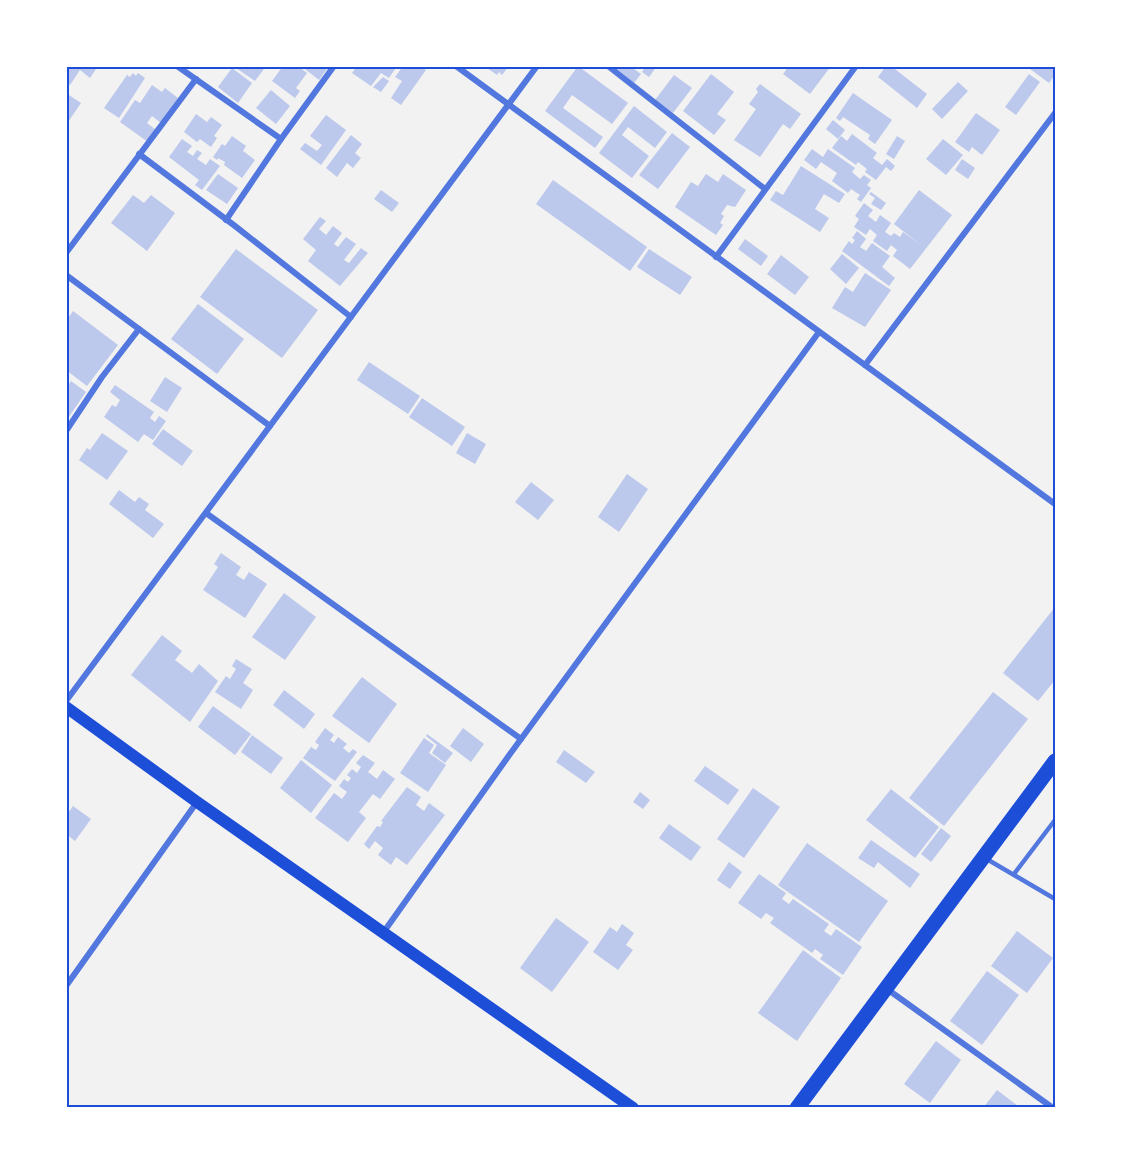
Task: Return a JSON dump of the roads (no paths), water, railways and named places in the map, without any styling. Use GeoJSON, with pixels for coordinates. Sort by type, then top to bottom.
{"type":"FeatureCollection","features":[{"type":"Feature","properties":{"kind":"highway"},"geometry":{"type":"LineString","coordinates":[[797,1108],[1054,763]]}},
{"type":"Feature","properties":{"kind":"main road"},"geometry":{"type":"LineString","coordinates":[[66,707],[197,802],[633,1108]]}},
{"type":"Feature","properties":{"kind":"street"},"geometry":{"type":"LineString","coordinates":[[177,66],[281,139]]}},
{"type":"Feature","properties":{"kind":"street"},"geometry":{"type":"LineString","coordinates":[[226,220],[334,66]]}},
{"type":"Feature","properties":{"kind":"street"},"geometry":{"type":"LineString","coordinates":[[456,66],[1055,504]]}},
{"type":"Feature","properties":{"kind":"street"},"geometry":{"type":"LineString","coordinates":[[66,702],[537,66]]}},
{"type":"Feature","properties":{"kind":"street"},"geometry":{"type":"LineString","coordinates":[[608,66],[765,189]]}},
{"type":"Feature","properties":{"kind":"street"},"geometry":{"type":"LineString","coordinates":[[716,257],[856,66]]}},
{"type":"Feature","properties":{"kind":"street"},"geometry":{"type":"LineString","coordinates":[[66,253],[195,79]]}},
{"type":"Feature","properties":{"kind":"street"},"geometry":{"type":"LineString","coordinates":[[865,365],[1055,113]]}},
{"type":"Feature","properties":{"kind":"street"},"geometry":{"type":"LineString","coordinates":[[139,154],[351,317]]}},
{"type":"Feature","properties":{"kind":"street"},"geometry":{"type":"LineString","coordinates":[[66,275],[270,426]]}},
{"type":"Feature","properties":{"kind":"street"},"geometry":{"type":"LineString","coordinates":[[66,431],[102,377],[139,329]]}},
{"type":"Feature","properties":{"kind":"street"},"geometry":{"type":"LineString","coordinates":[[383,933],[521,739],[819,332]]}},
{"type":"Feature","properties":{"kind":"street"},"geometry":{"type":"LineString","coordinates":[[206,513],[521,739]]}},
{"type":"Feature","properties":{"kind":"street"},"geometry":{"type":"LineString","coordinates":[[66,986],[197,802]]}},
{"type":"Feature","properties":{"kind":"street"},"geometry":{"type":"LineString","coordinates":[[886,988],[1053,1108]]}},
{"type":"Feature","properties":{"kind":"lane"},"geometry":{"type":"LineString","coordinates":[[1014,874],[1055,820]]}},
{"type":"Feature","properties":{"kind":"lane"},"geometry":{"type":"LineString","coordinates":[[984,857],[1055,899]]}}]}
